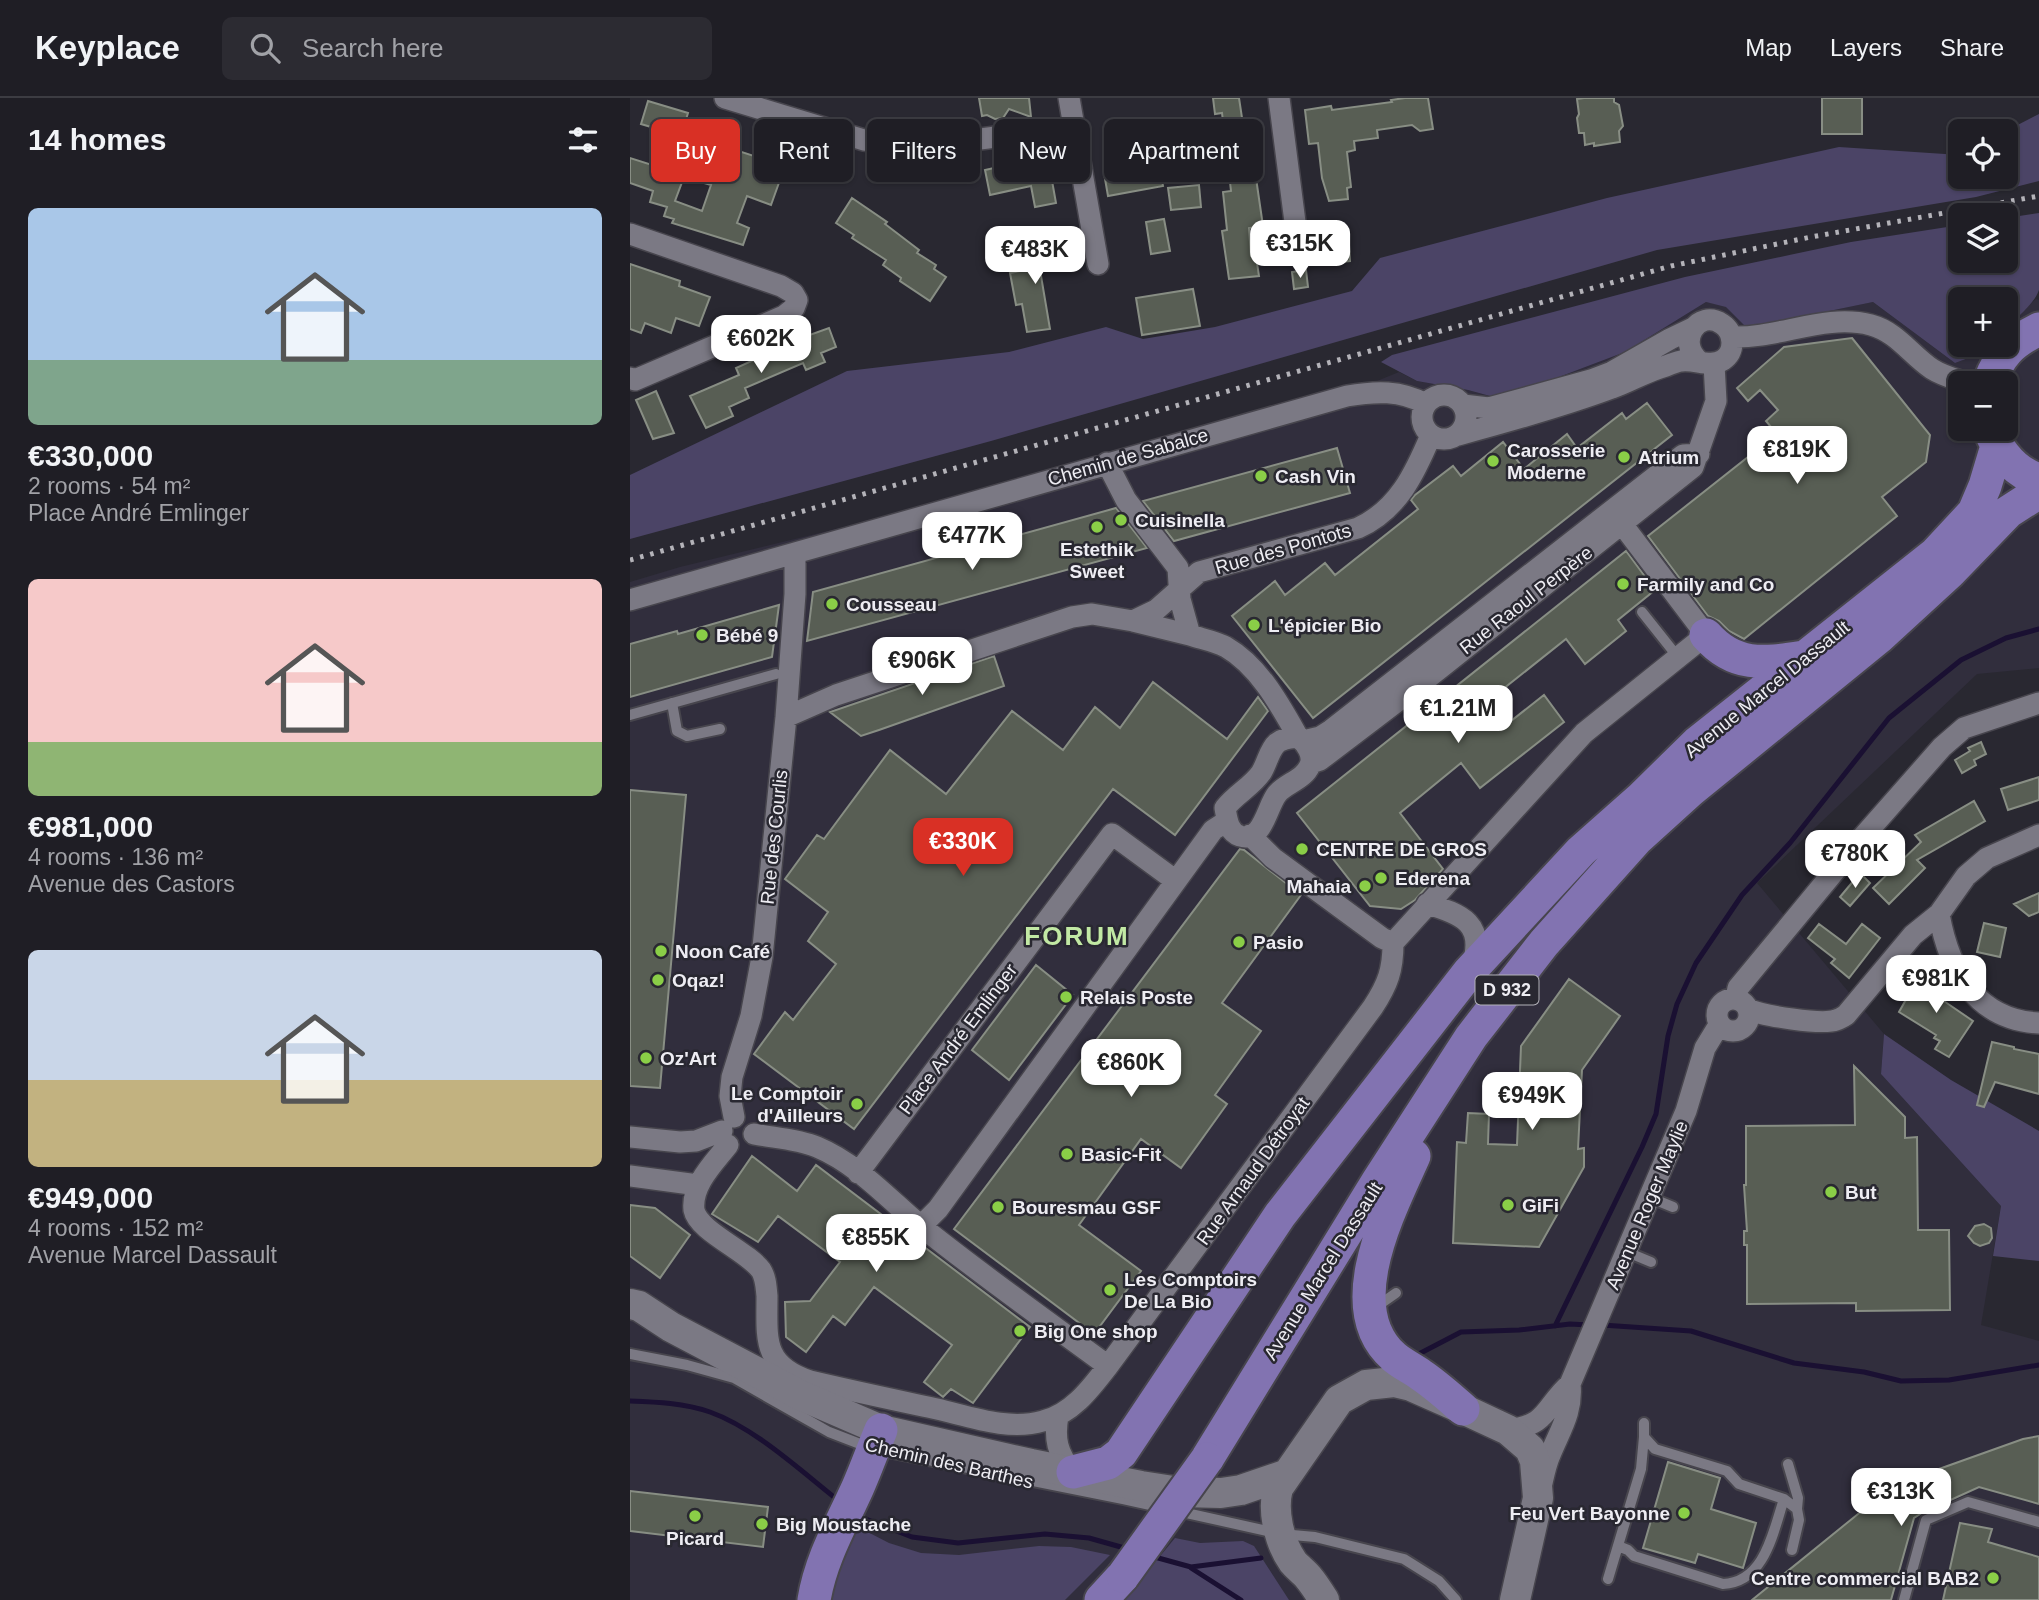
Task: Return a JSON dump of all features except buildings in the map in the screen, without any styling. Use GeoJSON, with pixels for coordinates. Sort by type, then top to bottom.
{"type":"FeatureCollection","features":[{"type":"Feature","properties":{"kind":"main road"},"geometry":{"type":"LineString","coordinates":[[1994,371],[1997,362],[2016,341],[2039,328]]}},
{"type":"Feature","properties":{"kind":"main road","name":"Avenue Marcel Dassault"},"geometry":{"type":"LineString","coordinates":[[1544,943],[1572,887],[1642,797],[1697,743],[1935,554],[1974,512],[1985,486],[1992,441]]}},
{"type":"Feature","properties":{"kind":"main road"},"geometry":{"type":"LineString","coordinates":[[1996,441],[2012,464],[2039,480]]}},
{"type":"Feature","properties":{"kind":"main road","name":"Avenue Marcel Dassault"},"geometry":{"type":"LineString","coordinates":[[1112,1588],[1207,1459],[1378,1181],[1471,1037],[1544,943],[1637,839],[1690,790],[1878,639],[1950,572],[2008,512],[2039,492]]}},
{"type":"Feature","properties":{"kind":"main road"},"geometry":{"type":"LineString","coordinates":[[1706,635],[1718,649],[1746,661],[1772,662],[1804,657]]}},
{"type":"Feature","properties":{"kind":"main road"},"geometry":{"type":"LineString","coordinates":[[1073,1472],[1108,1463],[1121,1453],[1280,1215],[1469,972],[1581,851],[1642,797]]}},
{"type":"Feature","properties":{"kind":"main road"},"geometry":{"type":"LineString","coordinates":[[1463,1409],[1393,1356],[1377,1334],[1383,1302],[1368,1286],[1382,1234],[1431,1118],[1471,1037]]}},
{"type":"Feature","properties":{"kind":"main road"},"geometry":{"type":"LineString","coordinates":[[814,1600],[819,1570],[877,1440]]}},
{"type":"Feature","properties":{"kind":"street"},"geometry":{"type":"LineString","coordinates":[[726,98],[864,140],[918,147],[994,137]]}},
{"type":"Feature","properties":{"kind":"street"},"geometry":{"type":"LineString","coordinates":[[1069,98],[1073,119]]}},
{"type":"Feature","properties":{"kind":"street"},"geometry":{"type":"LineString","coordinates":[[1279,98],[1299,253]]}},
{"type":"Feature","properties":{"kind":"street"},"geometry":{"type":"LineString","coordinates":[[1084,182],[1098,264]]}},
{"type":"Feature","properties":{"kind":"street"},"geometry":{"type":"LineString","coordinates":[[630,234],[781,286],[793,292],[797,300],[794,308],[784,316],[635,380],[630,378]]}},
{"type":"Feature","properties":{"kind":"street"},"geometry":{"type":"LineString","coordinates":[[1458,435],[1465,424],[1466,411],[1463,405],[1448,395],[1435,396],[1426,404],[1422,418],[1431,435],[1445,439],[1579,400],[1653,369],[1682,361],[1707,362],[1727,357],[1732,344],[1731,337],[1724,325],[1712,320],[1704,321],[1612,372],[1591,380],[1489,408],[1463,405]]}},
{"type":"Feature","properties":{"kind":"street"},"geometry":{"type":"LineString","coordinates":[[1731,337],[1763,335],[1834,322],[1856,322],[1889,333],[1931,368],[1948,375]]}},
{"type":"Feature","properties":{"kind":"street"},"geometry":{"type":"LineString","coordinates":[[1693,328],[1688,342],[1693,356],[1707,362]]}},
{"type":"Feature","properties":{"kind":"street","name":"Rue Raoul Perpère"},"geometry":{"type":"LineString","coordinates":[[1250,835],[1262,824],[1277,793],[1306,772],[1311,763],[1320,760],[1424,681],[1693,467],[1716,401],[1707,362]]}},
{"type":"Feature","properties":{"kind":"street","name":"Chemin de Sabalce"},"geometry":{"type":"LineString","coordinates":[[630,600],[1348,396],[1390,391],[1426,404]]}},
{"type":"Feature","properties":{"kind":"street","name":"Rue des Pontots"},"geometry":{"type":"LineString","coordinates":[[1133,621],[1156,610],[1199,572],[1358,528],[1373,521],[1408,484],[1431,435]]}},
{"type":"Feature","properties":{"kind":"street","name":"Rue Raoul Perpère"},"geometry":{"type":"LineString","coordinates":[[1227,821],[1226,808],[1261,772],[1277,743],[1286,738],[1320,737],[1331,730],[1684,455],[1699,454]]}},
{"type":"Feature","properties":{"kind":"street"},"geometry":{"type":"LineString","coordinates":[[1107,463],[1126,500],[1178,568],[1179,587],[1190,635]]}},
{"type":"Feature","properties":{"kind":"street"},"geometry":{"type":"LineString","coordinates":[[921,1226],[938,1209],[1213,830],[1227,821],[1237,835],[1250,835],[1273,858],[1382,938],[1393,943],[1584,733],[1706,635],[1622,524]]}},
{"type":"Feature","properties":{"kind":"street","name":"Rue des Courlis"},"geometry":{"type":"LineString","coordinates":[[728,1131],[733,1077],[758,984],[786,717],[795,594],[795,553]]}},
{"type":"Feature","properties":{"kind":"street"},"geometry":{"type":"LineString","coordinates":[[786,717],[836,695],[1072,617],[1092,614],[1190,635],[1223,645],[1239,655],[1253,669],[1310,751],[1311,763]]}},
{"type":"Feature","properties":{"kind":"street"},"geometry":{"type":"LineString","coordinates":[[2039,704],[1964,728],[1941,747],[1738,988],[1742,1004],[1758,1014],[1772,1016],[1834,1021],[1846,1015],[1913,934],[1939,914],[1966,876],[1987,858],[2039,835]]}},
{"type":"Feature","properties":{"kind":"street","name":"Place André Emlinger"},"geometry":{"type":"LineString","coordinates":[[858,1174],[1112,834],[1176,881]]}},
{"type":"Feature","properties":{"kind":"street"},"geometry":{"type":"LineString","coordinates":[[1427,904],[1458,914],[1476,934],[1477,950],[1469,972]]}},
{"type":"Feature","properties":{"kind":"street"},"geometry":{"type":"LineString","coordinates":[[1939,914],[1961,978],[1979,1001],[1997,1013],[2020,1022],[2039,1023]]}},
{"type":"Feature","properties":{"kind":"street","name":"Rue Arnaud Détroyat"},"geometry":{"type":"LineString","coordinates":[[698,1185],[694,1209],[699,1221],[762,1271],[766,1284],[769,1350],[774,1359],[799,1377],[1001,1423],[1027,1424],[1058,1416],[1076,1403],[1108,1366],[1373,1007],[1386,988],[1393,965],[1393,943]]}},
{"type":"Feature","properties":{"kind":"street","name":"Avenue Roger Maylie"},"geometry":{"type":"LineString","coordinates":[[1508,1430],[1533,1425],[1549,1411],[1559,1393],[1570,1384],[1686,1111],[1705,1048],[1719,1024],[1717,1009],[1725,1000],[1742,1004]]}},
{"type":"Feature","properties":{"kind":"street"},"geometry":{"type":"LineString","coordinates":[[728,1131],[737,1148],[746,1146],[754,1134],[818,1147],[889,1196],[921,1226],[1108,1366]]}},
{"type":"Feature","properties":{"kind":"street"},"geometry":{"type":"LineString","coordinates":[[630,1137],[680,1143],[728,1131]]}},
{"type":"Feature","properties":{"kind":"street"},"geometry":{"type":"LineString","coordinates":[[630,1176],[698,1185],[728,1131]]}},
{"type":"Feature","properties":{"kind":"street","name":"Chemin des Barthes"},"geometry":{"type":"LineString","coordinates":[[630,1304],[639,1306],[671,1327],[800,1395],[877,1440],[1180,1492],[1221,1493],[1256,1487],[1285,1475]]}},
{"type":"Feature","properties":{"kind":"street","name":"Chemin des Barthes"},"geometry":{"type":"LineString","coordinates":[[630,1321],[671,1327]]}},
{"type":"Feature","properties":{"kind":"street"},"geometry":{"type":"LineString","coordinates":[[1307,1600],[1294,1579],[1283,1539],[1278,1488],[1339,1400],[1366,1385],[1394,1382],[1411,1386],[1508,1430],[1530,1449],[1537,1473],[1538,1499],[1515,1600]]}},
{"type":"Feature","properties":{"kind":"street","name":"Avenue Roger Maylie"},"geometry":{"type":"LineString","coordinates":[[1538,1499],[1547,1461],[1565,1422],[1571,1396],[1570,1384]]}},
{"type":"Feature","properties":{"kind":"street"},"geometry":{"type":"LineString","coordinates":[[1058,1416],[1055,1440],[1066,1464],[1073,1472]]}},
{"type":"Feature","properties":{"kind":"street","name":"Chemin des Barthes"},"geometry":{"type":"LineString","coordinates":[[1221,1493],[1266,1509],[1283,1539]]}},
{"type":"Feature","properties":{"kind":"street"},"geometry":{"type":"LineString","coordinates":[[1283,1539],[1324,1600]]}},
{"type":"Feature","properties":{"kind":"lane"},"geometry":{"type":"LineString","coordinates":[[1642,612],[1677,656]]}},
{"type":"Feature","properties":{"kind":"lane"},"geometry":{"type":"LineString","coordinates":[[630,715],[776,674]]}},
{"type":"Feature","properties":{"kind":"lane"},"geometry":{"type":"LineString","coordinates":[[672,703],[677,731],[687,736],[720,729]]}},
{"type":"Feature","properties":{"kind":"lane"},"geometry":{"type":"LineString","coordinates":[[1651,1198],[1672,1207]]}},
{"type":"Feature","properties":{"kind":"lane"},"geometry":{"type":"LineString","coordinates":[[1627,1252],[1651,1262]]}},
{"type":"Feature","properties":{"kind":"lane","name":"Chemin des Barthes"},"geometry":{"type":"LineString","coordinates":[[630,1354],[734,1378],[829,1432],[877,1440],[1283,1539]]}},
{"type":"Feature","properties":{"kind":"lane"},"geometry":{"type":"LineString","coordinates":[[1608,1579],[1641,1469],[1644,1423]]}},
{"type":"Feature","properties":{"kind":"lane"},"geometry":{"type":"LineString","coordinates":[[1644,1437],[1655,1449],[1727,1471],[1739,1484],[1784,1499],[1797,1509]]}},
{"type":"Feature","properties":{"kind":"lane"},"geometry":{"type":"LineString","coordinates":[[1641,1469],[1655,1449]]}},
{"type":"Feature","properties":{"kind":"lane"},"geometry":{"type":"LineString","coordinates":[[1788,1464],[1798,1498],[1799,1520],[1793,1549]]}},
{"type":"Feature","properties":{"kind":"lane"},"geometry":{"type":"LineString","coordinates":[[1618,1546],[1634,1556],[1723,1584],[1736,1583],[1763,1561],[1784,1499]]}},
{"type":"Feature","properties":{"kind":"lane"},"geometry":{"type":"LineString","coordinates":[[1904,1600],[1926,1520],[1968,1502],[2039,1522]]}},
{"type":"Feature","properties":{"kind":"lane"},"geometry":{"type":"LineString","coordinates":[[1283,1539],[1315,1537],[1404,1559],[1439,1581],[1456,1600]]}},
{"type":"Feature","properties":{"kind":"shaded area"},"geometry":{"type":"Polygon","coordinates":[[[2039,114],[2039,181],[2018,186],[2018,125],[2039,114]]]}},
{"type":"Feature","properties":{"kind":"shaded area"},"geometry":{"type":"Polygon","coordinates":[[[1839,147],[1948,154],[1948,189],[2008,189],[1976,197],[1657,250],[991,441],[630,539],[630,475],[847,371],[1009,352],[1106,327],[1143,339],[1215,327],[1352,291],[1380,258],[1607,198],[1839,147]]]}},
{"type":"Feature","properties":{"kind":"shaded area"},"geometry":{"type":"Polygon","coordinates":[[[2039,213],[2037,295],[2018,317],[2018,287],[1948,287],[1948,357],[1971,357],[1955,363],[1873,302],[1747,328],[1726,307],[1706,302],[1625,352],[1501,399],[1417,381],[1381,362],[1392,355],[1685,277],[1851,242],[1948,227],[1948,273],[2018,273],[2018,216],[2039,213]]]}},
{"type":"Feature","properties":{"kind":"shaded area"},"geometry":{"type":"Polygon","coordinates":[[[2036,299],[2039,300],[2039,668],[1977,674],[1757,883],[1884,1034],[1881,1074],[2001,1206],[1981,1325],[2039,1341],[2039,1600],[630,1600],[630,582],[680,567],[1107,463],[1333,399],[1399,372],[1417,381],[1501,399],[1625,352],[1706,302],[1726,306],[1747,327],[1873,302],[1955,363],[1971,357],[2018,357],[2018,314],[2036,299]]]}},
{"type":"Feature","properties":{"kind":"shaded area"},"geometry":{"type":"Polygon","coordinates":[[[1884,1034],[1951,1080],[2039,1131],[2039,1261],[1993,1256],[2001,1206],[1881,1074],[1884,1034]]]}},
{"type":"Feature","properties":{"kind":"shaded area"},"geometry":{"type":"Polygon","coordinates":[[[858,1527],[889,1543],[921,1553],[959,1555],[1039,1546],[1071,1547],[1110,1555],[1065,1600],[831,1600],[831,1582],[858,1527]]]}},
{"type":"Feature","properties":{"kind":"shaded area"},"geometry":{"type":"Polygon","coordinates":[[[1175,1538],[1200,1543],[1243,1541],[1254,1546],[1289,1600],[1124,1600],[1175,1538]]]}},
{"type":"Feature","properties":{"kind":"waterway"},"geometry":{"type":"LineString","coordinates":[[1555,1326],[1656,1114],[1668,1036],[1677,1004],[1696,963],[1742,895],[1790,843],[1889,718],[1961,660],[2006,638],[2039,629]]}},
{"type":"Feature","properties":{"kind":"waterway"},"geometry":{"type":"LineString","coordinates":[[1413,1357],[1461,1332],[1589,1325]]}},
{"type":"Feature","properties":{"kind":"waterway"},"geometry":{"type":"LineString","coordinates":[[1602,1325],[1691,1331],[1794,1363],[1864,1372],[1901,1381],[1949,1380],[2039,1365]]}},
{"type":"Feature","properties":{"kind":"waterway"},"geometry":{"type":"LineString","coordinates":[[630,1401],[690,1407],[727,1419],[761,1439],[839,1501]]}},
{"type":"Feature","properties":{"kind":"waterway"},"geometry":{"type":"LineString","coordinates":[[858,1516],[912,1537],[958,1543],[1045,1534],[1089,1538],[1128,1549]]}},
{"type":"Feature","properties":{"kind":"waterway"},"geometry":{"type":"LineString","coordinates":[[1151,1556],[1191,1567],[1261,1558]]}},
{"type":"Feature","properties":{"kind":"waterway"},"geometry":{"type":"LineString","coordinates":[[1191,1568],[1241,1600]]}},
{"type":"Feature","properties":{"kind":"railway"},"geometry":{"type":"LineString","coordinates":[[630,560],[1671,266],[1811,237],[2039,196]]}},
{"type":"Feature","properties":{"kind":"place","name":"Atrium"},"geometry":{"type":"Point","coordinates":[1624,457]}},
{"type":"Feature","properties":{"kind":"place","name":"Carosserie Moderne"},"geometry":{"type":"Point","coordinates":[1493,461]}},
{"type":"Feature","properties":{"kind":"place","name":"Cash Vin"},"geometry":{"type":"Point","coordinates":[1261,476]}},
{"type":"Feature","properties":{"kind":"place","name":"Cuisinella"},"geometry":{"type":"Point","coordinates":[1121,520]}},
{"type":"Feature","properties":{"kind":"place","name":"Estethik Sweet"},"geometry":{"type":"Point","coordinates":[1097,527]}},
{"type":"Feature","properties":{"kind":"place","name":"Farmily and Co"},"geometry":{"type":"Point","coordinates":[1623,584]}},
{"type":"Feature","properties":{"kind":"place","name":"Cousseau"},"geometry":{"type":"Point","coordinates":[832,604]}},
{"type":"Feature","properties":{"kind":"place","name":"L'épicier Bio"},"geometry":{"type":"Point","coordinates":[1254,625]}},
{"type":"Feature","properties":{"kind":"place","name":"Bébé 9"},"geometry":{"type":"Point","coordinates":[702,635]}},
{"type":"Feature","properties":{"kind":"place","name":"CENTRE DE GROS"},"geometry":{"type":"Point","coordinates":[1302,849]}},
{"type":"Feature","properties":{"kind":"place","name":"Ederena"},"geometry":{"type":"Point","coordinates":[1381,878]}},
{"type":"Feature","properties":{"kind":"place","name":"Mahaia"},"geometry":{"type":"Point","coordinates":[1365,886]}},
{"type":"Feature","properties":{"kind":"place","name":"Pasio"},"geometry":{"type":"Point","coordinates":[1239,942]}},
{"type":"Feature","properties":{"kind":"place","name":"Noon Café"},"geometry":{"type":"Point","coordinates":[661,951]}},
{"type":"Feature","properties":{"kind":"place","name":"Oqaz!"},"geometry":{"type":"Point","coordinates":[658,980]}},
{"type":"Feature","properties":{"kind":"place","name":"Relais Poste"},"geometry":{"type":"Point","coordinates":[1066,997]}},
{"type":"Feature","properties":{"kind":"place","name":"Oz'Art"},"geometry":{"type":"Point","coordinates":[646,1058]}},
{"type":"Feature","properties":{"kind":"place","name":"Le Comptoir d'Ailleurs"},"geometry":{"type":"Point","coordinates":[857,1104]}},
{"type":"Feature","properties":{"kind":"place","name":"Basic-Fit"},"geometry":{"type":"Point","coordinates":[1067,1154]}},
{"type":"Feature","properties":{"kind":"place","name":"But"},"geometry":{"type":"Point","coordinates":[1831,1192]}},
{"type":"Feature","properties":{"kind":"place","name":"GiFi"},"geometry":{"type":"Point","coordinates":[1508,1205]}},
{"type":"Feature","properties":{"kind":"place","name":"Bouresmau GSF"},"geometry":{"type":"Point","coordinates":[998,1207]}},
{"type":"Feature","properties":{"kind":"place","name":"Les Comptoirs De La Bio"},"geometry":{"type":"Point","coordinates":[1110,1290]}},
{"type":"Feature","properties":{"kind":"place","name":"Big One shop"},"geometry":{"type":"Point","coordinates":[1020,1331]}},
{"type":"Feature","properties":{"kind":"place","name":"Feu Vert Bayonne"},"geometry":{"type":"Point","coordinates":[1684,1513]}},
{"type":"Feature","properties":{"kind":"place","name":"Picard"},"geometry":{"type":"Point","coordinates":[695,1516]}},
{"type":"Feature","properties":{"kind":"place","name":"Big Moustache"},"geometry":{"type":"Point","coordinates":[762,1524]}},
{"type":"Feature","properties":{"kind":"place","name":"Centre commercial BAB2"},"geometry":{"type":"Point","coordinates":[1993,1578]}},
{"type":"Feature","properties":{"kind":"district","name":"FORUM"},"geometry":{"type":"Point","coordinates":[1077,936]}}]}
